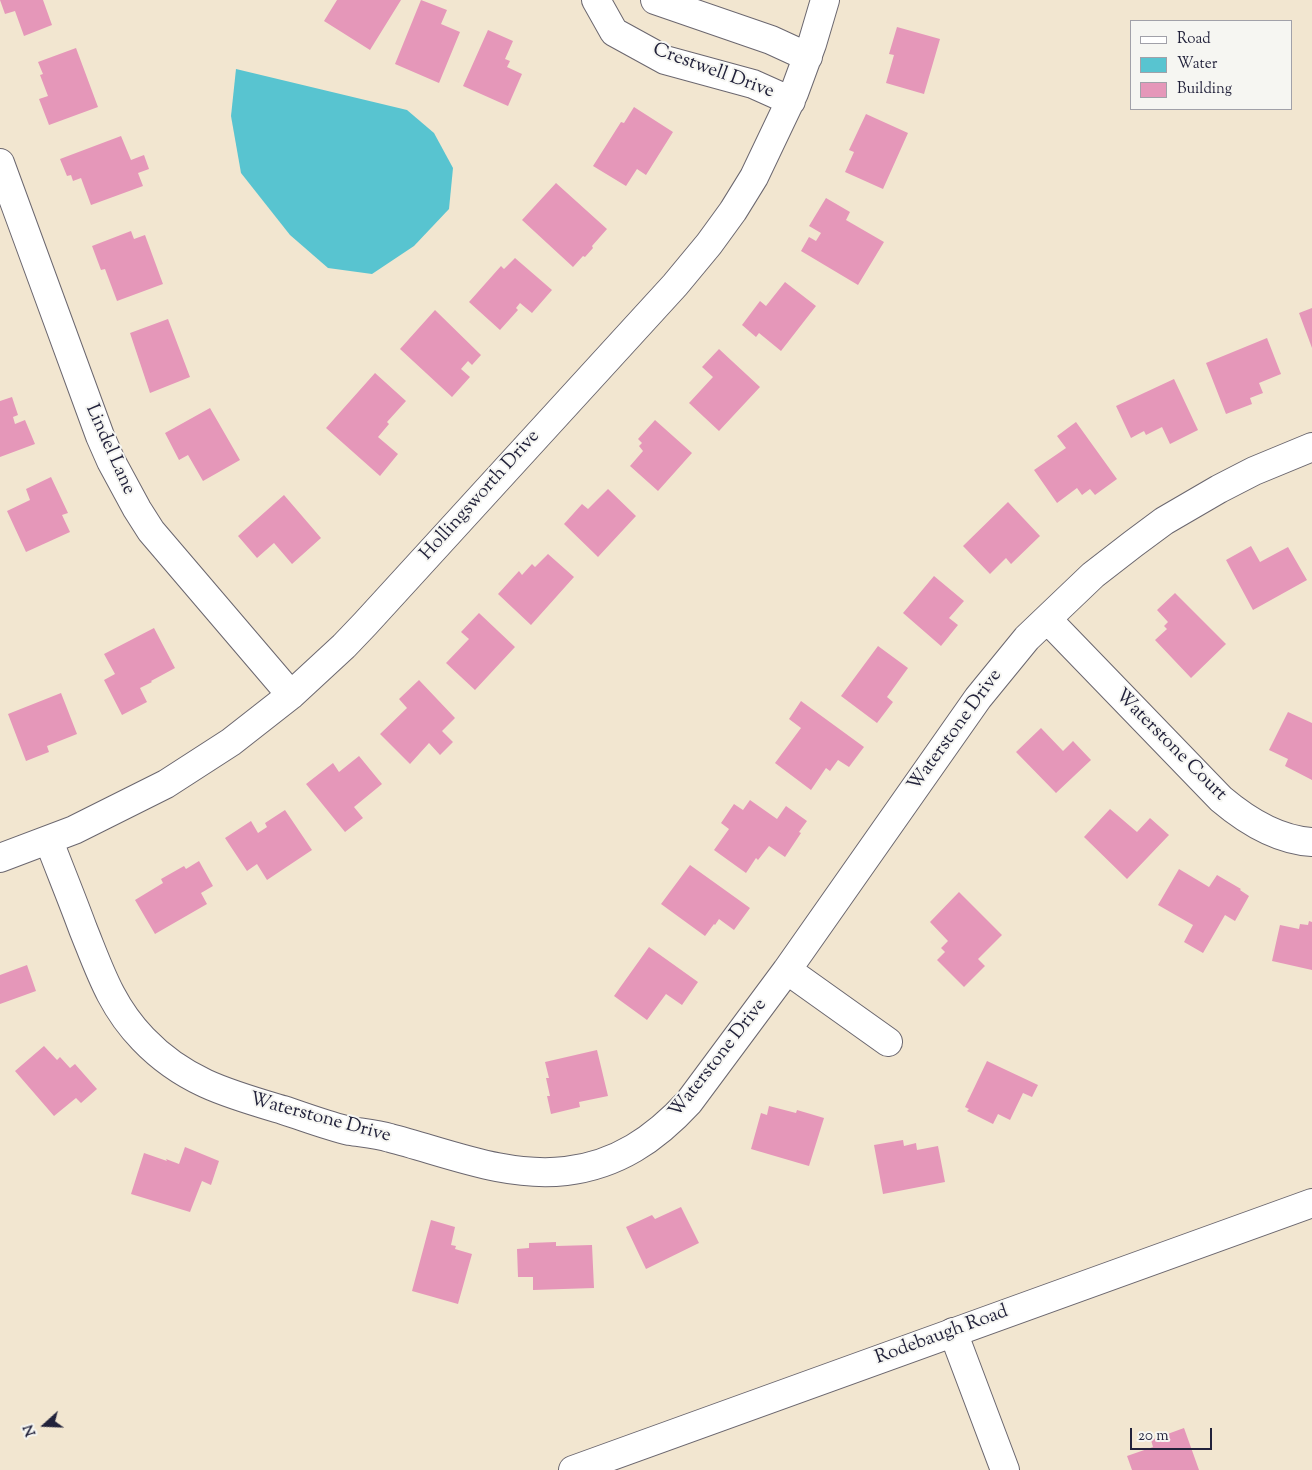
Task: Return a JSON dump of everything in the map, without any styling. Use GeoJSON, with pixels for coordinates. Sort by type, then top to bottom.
{"type":"FeatureCollection","features":[{"type":"Feature","properties":{"kind":"street","name":"Crestwell Drive"},"geometry":{"type":"LineString","coordinates":[[600,0],[596,0],[614,32],[665,60],[753,84],[791,101]]}},
{"type":"Feature","properties":{"kind":"street"},"geometry":{"type":"LineString","coordinates":[[656,0],[771,40],[808,57]]}},
{"type":"Feature","properties":{"kind":"street","name":"Hollingsworth Drive"},"geometry":{"type":"LineString","coordinates":[[0,858],[49,841],[108,815],[166,784],[230,742],[291,695],[344,646],[692,265],[732,211],[754,177],[791,101],[808,57],[825,0]]}},
{"type":"Feature","properties":{"kind":"street","name":"Lindel Lane"},"geometry":{"type":"LineString","coordinates":[[0,163],[100,436],[137,509],[151,531],[291,695]]}},
{"type":"Feature","properties":{"kind":"street","name":"Waterstone Drive"},"geometry":{"type":"LineString","coordinates":[[49,841],[105,985],[129,1024],[144,1041],[173,1066],[206,1085],[232,1095],[350,1131],[388,1137],[486,1165],[512,1170],[539,1172],[565,1171],[590,1166],[621,1155],[651,1138],[689,1102],[787,970],[985,688],[1027,638],[1112,559],[1164,521],[1228,484],[1312,447]]}},
{"type":"Feature","properties":{"kind":"street","name":"Waterstone Court"},"geometry":{"type":"LineString","coordinates":[[1047,620],[1221,799],[1259,827],[1297,840],[1312,842]]}},
{"type":"Feature","properties":{"kind":"street"},"geometry":{"type":"LineString","coordinates":[[787,970],[888,1042]]}},
{"type":"Feature","properties":{"kind":"street","name":"Rodebaugh Road"},"geometry":{"type":"LineString","coordinates":[[573,1470],[1312,1203]]}},
{"type":"Feature","properties":{"kind":"street"},"geometry":{"type":"LineString","coordinates":[[953,1332],[1005,1470]]}},
{"type":"Feature","properties":{"kind":"water"},"geometry":{"type":"Polygon","coordinates":[[[236,69],[407,110],[434,133],[453,168],[449,209],[414,246],[372,274],[328,268],[290,235],[241,173],[231,116],[236,69]]]}},
{"type":"Feature","properties":{"kind":"building"},"geometry":{"type":"Polygon","coordinates":[[[0,0],[43,0],[52,25],[24,36],[15,11],[5,14],[0,0]]]}},
{"type":"Feature","properties":{"kind":"building"},"geometry":{"type":"Polygon","coordinates":[[[337,0],[401,0],[370,50],[324,21],[337,0]]]}},
{"type":"Feature","properties":{"kind":"building"},"geometry":{"type":"Polygon","coordinates":[[[421,0],[447,10],[441,24],[460,32],[439,83],[395,64],[421,0]]]}},
{"type":"Feature","properties":{"kind":"building"},"geometry":{"type":"Polygon","coordinates":[[[897,27],[940,39],[924,94],[886,83],[894,55],[889,54],[897,27]]]}},
{"type":"Feature","properties":{"kind":"building"},"geometry":{"type":"Polygon","coordinates":[[[488,30],[513,41],[505,59],[510,61],[507,67],[522,74],[508,106],[463,86],[488,30]]]}},
{"type":"Feature","properties":{"kind":"building"},"geometry":{"type":"Polygon","coordinates":[[[76,48],[98,107],[49,125],[39,99],[48,96],[40,75],[43,74],[38,62],[76,48]]]}},
{"type":"Feature","properties":{"kind":"building"},"geometry":{"type":"Polygon","coordinates":[[[634,107],[673,132],[646,175],[637,169],[626,186],[593,166],[621,122],[624,123],[634,107]]]}},
{"type":"Feature","properties":{"kind":"building"},"geometry":{"type":"Polygon","coordinates":[[[866,114],[908,133],[883,189],[845,172],[854,152],[849,150],[866,114]]]}},
{"type":"Feature","properties":{"kind":"building"},"geometry":{"type":"Polygon","coordinates":[[[121,136],[131,160],[144,155],[149,169],[138,173],[143,186],[91,205],[81,178],[73,181],[71,175],[67,176],[60,159],[121,136]]]}},
{"type":"Feature","properties":{"kind":"building"},"geometry":{"type":"Polygon","coordinates":[[[556,183],[607,229],[585,257],[583,256],[573,267],[522,220],[556,183]]]}},
{"type":"Feature","properties":{"kind":"building"},"geometry":{"type":"Polygon","coordinates":[[[826,198],[850,212],[846,220],[884,242],[858,285],[801,251],[809,237],[816,241],[821,233],[809,226],[826,198]]]}},
{"type":"Feature","properties":{"kind":"building"},"geometry":{"type":"Polygon","coordinates":[[[131,231],[134,239],[145,235],[163,284],[117,301],[105,269],[101,270],[92,246],[131,231]]]}},
{"type":"Feature","properties":{"kind":"building"},"geometry":{"type":"Polygon","coordinates":[[[515,258],[552,290],[532,313],[520,303],[516,308],[518,310],[500,330],[469,302],[501,266],[504,269],[515,258]]]}},
{"type":"Feature","properties":{"kind":"building"},"geometry":{"type":"Polygon","coordinates":[[[785,282],[816,306],[781,351],[759,333],[756,337],[742,325],[760,301],[766,306],[785,282]]]}},
{"type":"Feature","properties":{"kind":"building"},"geometry":{"type":"Polygon","coordinates":[[[1312,308],[1312,348],[1299,313],[1312,308]]]}},
{"type":"Feature","properties":{"kind":"building"},"geometry":{"type":"Polygon","coordinates":[[[435,310],[481,355],[472,365],[468,361],[461,369],[470,377],[452,397],[400,349],[435,310]]]}},
{"type":"Feature","properties":{"kind":"building"},"geometry":{"type":"Polygon","coordinates":[[[168,319],[190,377],[150,393],[130,333],[168,319]]]}},
{"type":"Feature","properties":{"kind":"building"},"geometry":{"type":"Polygon","coordinates":[[[1267,338],[1281,374],[1259,383],[1263,393],[1250,398],[1252,404],[1226,414],[1206,363],[1267,338]]]}},
{"type":"Feature","properties":{"kind":"building"},"geometry":{"type":"Polygon","coordinates":[[[719,349],[760,387],[719,431],[689,403],[713,377],[702,367],[719,349]]]}},
{"type":"Feature","properties":{"kind":"building"},"geometry":{"type":"Polygon","coordinates":[[[375,373],[406,401],[387,422],[389,424],[378,437],[398,454],[380,476],[326,428],[375,373]]]}},
{"type":"Feature","properties":{"kind":"building"},"geometry":{"type":"Polygon","coordinates":[[[1174,379],[1198,430],[1170,444],[1162,427],[1146,435],[1144,431],[1131,438],[1116,406],[1174,379]]]}},
{"type":"Feature","properties":{"kind":"building"},"geometry":{"type":"Polygon","coordinates":[[[12,397],[18,415],[13,417],[15,424],[25,420],[35,444],[0,457],[0,401],[12,397]]]}},
{"type":"Feature","properties":{"kind":"building"},"geometry":{"type":"Polygon","coordinates":[[[210,408],[240,460],[203,481],[188,455],[179,460],[165,433],[210,408]]]}},
{"type":"Feature","properties":{"kind":"building"},"geometry":{"type":"Polygon","coordinates":[[[655,420],[692,453],[658,491],[630,466],[643,451],[639,446],[642,443],[638,439],[655,420]]]}},
{"type":"Feature","properties":{"kind":"building"},"geometry":{"type":"Polygon","coordinates":[[[1076,422],[1117,479],[1095,495],[1090,489],[1082,495],[1077,488],[1057,503],[1034,470],[1066,448],[1057,436],[1076,422]]]}},
{"type":"Feature","properties":{"kind":"building"},"geometry":{"type":"Polygon","coordinates":[[[51,477],[68,513],[62,515],[70,532],[26,552],[7,511],[30,500],[26,489],[51,477]]]}},
{"type":"Feature","properties":{"kind":"building"},"geometry":{"type":"Polygon","coordinates":[[[608,489],[636,516],[598,557],[564,524],[582,504],[588,509],[608,489]]]}},
{"type":"Feature","properties":{"kind":"building"},"geometry":{"type":"Polygon","coordinates":[[[284,495],[321,538],[292,564],[274,543],[257,558],[238,536],[284,495]]]}},
{"type":"Feature","properties":{"kind":"building"},"geometry":{"type":"Polygon","coordinates":[[[1008,502],[1040,536],[1011,564],[1006,558],[990,574],[963,546],[1008,502]]]}},
{"type":"Feature","properties":{"kind":"building"},"geometry":{"type":"Polygon","coordinates":[[[1251,546],[1260,562],[1288,547],[1307,580],[1253,610],[1226,560],[1251,546]]]}},
{"type":"Feature","properties":{"kind":"building"},"geometry":{"type":"Polygon","coordinates":[[[548,554],[574,577],[531,625],[498,594],[519,571],[522,575],[532,564],[535,567],[548,554]]]}},
{"type":"Feature","properties":{"kind":"building"},"geometry":{"type":"Polygon","coordinates":[[[934,576],[964,601],[949,618],[958,625],[941,646],[903,613],[934,576]]]}},
{"type":"Feature","properties":{"kind":"building"},"geometry":{"type":"Polygon","coordinates":[[[1175,593],[1226,644],[1191,678],[1155,640],[1167,629],[1164,626],[1168,622],[1157,610],[1175,593]]]}},
{"type":"Feature","properties":{"kind":"building"},"geometry":{"type":"Polygon","coordinates":[[[479,613],[515,647],[475,690],[446,663],[469,639],[461,632],[479,613]]]}},
{"type":"Feature","properties":{"kind":"building"},"geometry":{"type":"Polygon","coordinates":[[[154,628],[175,668],[140,688],[147,702],[122,715],[104,680],[115,674],[104,654],[154,628]]]}},
{"type":"Feature","properties":{"kind":"building"},"geometry":{"type":"Polygon","coordinates":[[[878,646],[908,668],[887,697],[893,702],[877,723],[841,696],[878,646]]]}},
{"type":"Feature","properties":{"kind":"building"},"geometry":{"type":"Polygon","coordinates":[[[419,680],[455,718],[442,731],[453,742],[440,755],[429,743],[410,764],[380,734],[407,708],[399,699],[419,680]]]}},
{"type":"Feature","properties":{"kind":"building"},"geometry":{"type":"Polygon","coordinates":[[[61,693],[77,734],[47,746],[49,752],[26,761],[8,714],[61,693]]]}},
{"type":"Feature","properties":{"kind":"building"},"geometry":{"type":"Polygon","coordinates":[[[801,701],[864,747],[849,767],[838,760],[830,771],[826,768],[811,790],[775,763],[801,728],[789,719],[801,701]]]}},
{"type":"Feature","properties":{"kind":"building"},"geometry":{"type":"Polygon","coordinates":[[[1288,712],[1312,723],[1312,780],[1285,766],[1288,759],[1269,750],[1288,712]]]}},
{"type":"Feature","properties":{"kind":"building"},"geometry":{"type":"Polygon","coordinates":[[[1041,728],[1063,751],[1073,741],[1091,760],[1056,793],[1016,752],[1041,728]]]}},
{"type":"Feature","properties":{"kind":"building"},"geometry":{"type":"Polygon","coordinates":[[[359,756],[382,784],[354,807],[363,818],[345,832],[306,784],[333,763],[339,772],[359,756]]]}},
{"type":"Feature","properties":{"kind":"building"},"geometry":{"type":"Polygon","coordinates":[[[750,800],[777,819],[786,806],[807,821],[785,857],[769,846],[758,860],[756,858],[746,873],[714,850],[729,829],[721,823],[734,804],[743,810],[750,800]]]}},
{"type":"Feature","properties":{"kind":"building"},"geometry":{"type":"Polygon","coordinates":[[[1110,809],[1137,832],[1150,818],[1169,835],[1127,879],[1084,837],[1110,809]]]}},
{"type":"Feature","properties":{"kind":"building"},"geometry":{"type":"Polygon","coordinates":[[[285,810],[312,850],[267,880],[257,864],[247,871],[225,838],[251,821],[258,833],[267,827],[265,823],[285,810]]]}},
{"type":"Feature","properties":{"kind":"building"},"geometry":{"type":"Polygon","coordinates":[[[199,861],[213,886],[201,893],[207,904],[155,934],[135,900],[163,883],[161,879],[184,866],[186,869],[199,861]]]}},
{"type":"Feature","properties":{"kind":"building"},"geometry":{"type":"Polygon","coordinates":[[[690,865],[750,908],[734,930],[719,919],[705,936],[661,904],[690,865]]]}},
{"type":"Feature","properties":{"kind":"building"},"geometry":{"type":"Polygon","coordinates":[[[1179,869],[1209,887],[1217,875],[1249,896],[1235,921],[1225,915],[1203,953],[1184,942],[1193,925],[1158,905],[1179,869]]]}},
{"type":"Feature","properties":{"kind":"building"},"geometry":{"type":"Polygon","coordinates":[[[959,892],[1002,935],[978,959],[985,966],[964,987],[937,960],[945,952],[941,948],[948,941],[930,922],[959,892]]]}},
{"type":"Feature","properties":{"kind":"building"},"geometry":{"type":"Polygon","coordinates":[[[1309,921],[1312,922],[1312,970],[1272,961],[1280,925],[1299,929],[1300,924],[1308,925],[1309,921]]]}},
{"type":"Feature","properties":{"kind":"building"},"geometry":{"type":"Polygon","coordinates":[[[649,947],[698,982],[682,1005],[666,994],[647,1020],[614,996],[649,947]]]}},
{"type":"Feature","properties":{"kind":"building"},"geometry":{"type":"Polygon","coordinates":[[[27,965],[36,991],[0,1004],[0,975],[27,965]]]}},
{"type":"Feature","properties":{"kind":"building"},"geometry":{"type":"Polygon","coordinates":[[[44,1046],[57,1060],[60,1057],[70,1068],[75,1064],[97,1089],[81,1103],[76,1098],[54,1116],[15,1071],[44,1046]]]}},
{"type":"Feature","properties":{"kind":"building"},"geometry":{"type":"Polygon","coordinates":[[[597,1050],[608,1096],[579,1102],[580,1107],[551,1114],[546,1078],[549,1078],[545,1062],[597,1050]]]}},
{"type":"Feature","properties":{"kind":"building"},"geometry":{"type":"Polygon","coordinates":[[[987,1061],[1038,1085],[1032,1097],[1023,1093],[1010,1120],[998,1114],[993,1124],[967,1111],[969,1109],[965,1107],[987,1061]]]}},
{"type":"Feature","properties":{"kind":"building"},"geometry":{"type":"Polygon","coordinates":[[[769,1106],[796,1113],[797,1110],[824,1118],[809,1166],[751,1149],[761,1113],[767,1115],[769,1106]]]}},
{"type":"Feature","properties":{"kind":"building"},"geometry":{"type":"Polygon","coordinates":[[[903,1140],[904,1146],[916,1143],[917,1150],[938,1146],[945,1182],[883,1194],[874,1145],[903,1140]]]}},
{"type":"Feature","properties":{"kind":"building"},"geometry":{"type":"Polygon","coordinates":[[[185,1147],[219,1161],[211,1185],[202,1181],[190,1212],[131,1194],[144,1153],[179,1164],[185,1147]]]}},
{"type":"Feature","properties":{"kind":"building"},"geometry":{"type":"Polygon","coordinates":[[[681,1207],[699,1243],[646,1269],[626,1227],[652,1215],[655,1219],[681,1207]]]}},
{"type":"Feature","properties":{"kind":"building"},"geometry":{"type":"Polygon","coordinates":[[[431,1220],[455,1227],[451,1245],[456,1246],[455,1249],[472,1254],[458,1304],[412,1291],[431,1220]]]}},
{"type":"Feature","properties":{"kind":"building"},"geometry":{"type":"Polygon","coordinates":[[[556,1242],[556,1246],[592,1245],[594,1288],[533,1290],[533,1277],[518,1277],[517,1249],[529,1248],[529,1243],[556,1242]]]}},
{"type":"Feature","properties":{"kind":"building"},"geometry":{"type":"Polygon","coordinates":[[[1184,1428],[1199,1470],[1132,1470],[1127,1456],[1153,1447],[1151,1440],[1184,1428]]]}}]}
